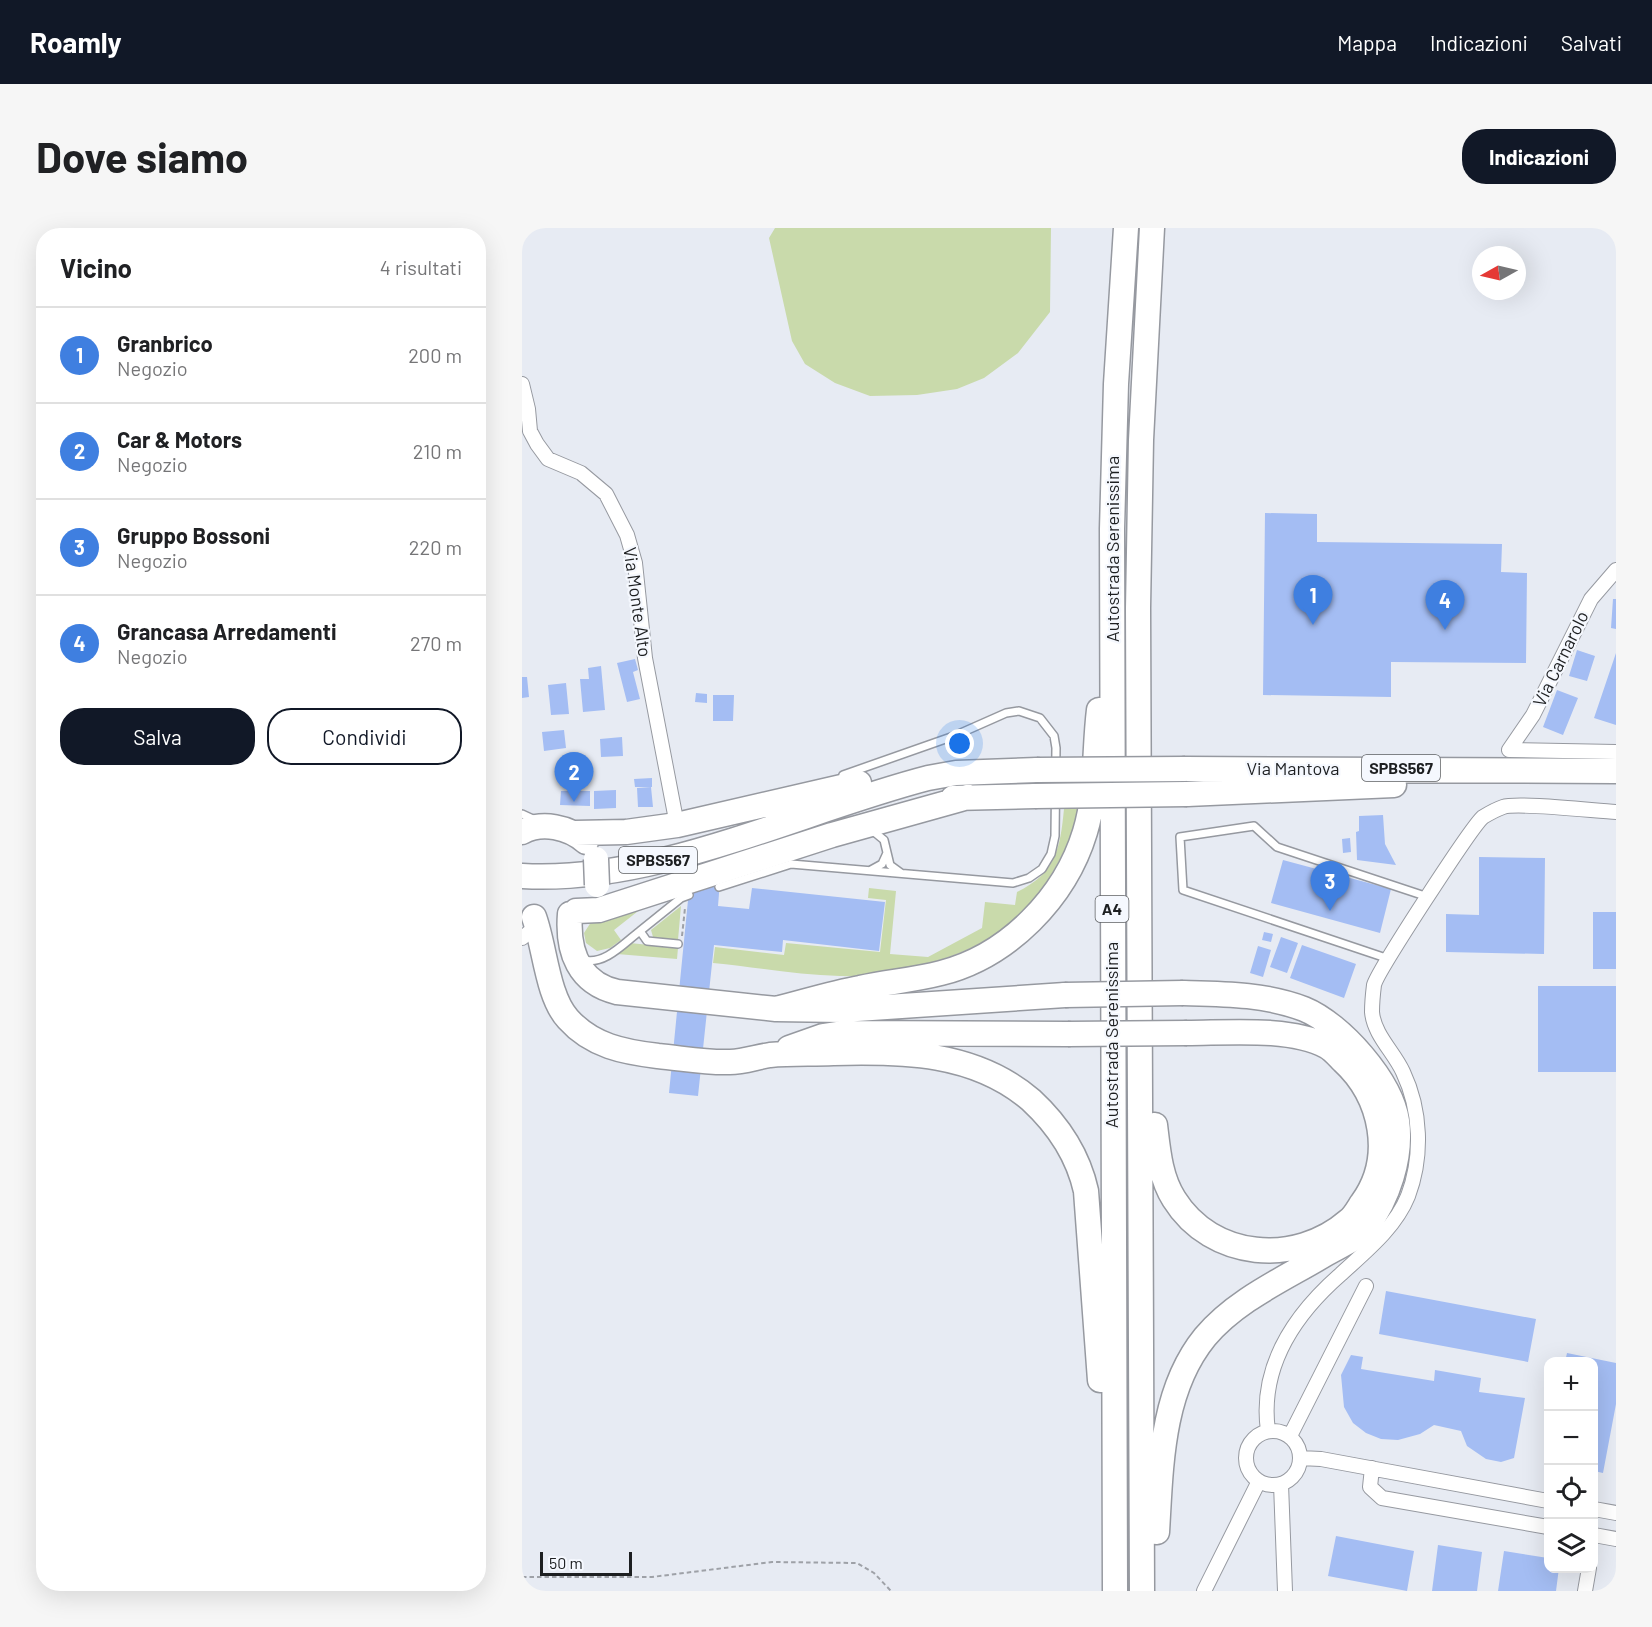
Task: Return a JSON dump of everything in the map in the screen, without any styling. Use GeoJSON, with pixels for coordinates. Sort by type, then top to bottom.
{"type":"FeatureCollection","features":[{"type":"Feature","properties":{"kind":"highway","name":"Autostrada Serenissima"},"geometry":{"type":"LineString","coordinates":[[1115,1591],[1112,591],[1116,384],[1126,228]]}},
{"type":"Feature","properties":{"kind":"highway","name":"Autostrada Serenissima"},"geometry":{"type":"LineString","coordinates":[[1142,1591],[1138,608],[1141,440],[1152,228]]}},
{"type":"Feature","properties":{"kind":"highway"},"geometry":{"type":"LineString","coordinates":[[776,1009],[859,988],[951,969],[999,948],[1041,909],[1062,883],[1076,855],[1091,807],[1112,591]]}},
{"type":"Feature","properties":{"kind":"highway","name":"Via Mantova"},"geometry":{"type":"LineString","coordinates":[[956,773],[1185,769],[1616,771]]}},
{"type":"Feature","properties":{"kind":"highway"},"geometry":{"type":"LineString","coordinates":[[528,827],[575,833],[626,832],[676,825],[890,776],[956,773]]}},
{"type":"Feature","properties":{"kind":"highway","name":"SPBS567"},"geometry":{"type":"LineString","coordinates":[[522,876],[570,875],[619,869],[790,822],[900,785],[956,773]]}},
{"type":"Feature","properties":{"kind":"highway","name":"Via Mantova"},"geometry":{"type":"LineString","coordinates":[[968,797],[1187,794],[1380,785],[1616,788]]}},
{"type":"Feature","properties":{"kind":"highway"},"geometry":{"type":"LineString","coordinates":[[968,797],[832,835],[599,910],[529,923],[560,1009],[577,1028],[600,1043],[626,1052],[702,1061],[731,1062],[770,1055],[867,1052],[949,1059],[975,1066],[1001,1079],[1022,1093],[1054,1124],[1075,1156],[1086,1191],[1114,1553]]}},
{"type":"Feature","properties":{"kind":"highway","name":"SPBS567"},"geometry":{"type":"LineString","coordinates":[[790,822],[907,801],[968,797]]}},
{"type":"Feature","properties":{"kind":"highway"},"geometry":{"type":"LineString","coordinates":[[573,913],[586,904],[597,885],[596,859],[586,842],[575,833]]}},
{"type":"Feature","properties":{"kind":"highway"},"geometry":{"type":"LineString","coordinates":[[573,913],[574,951],[589,980],[607,990],[776,1009],[842,1010],[1065,995],[1238,994],[1278,1001],[1306,1010],[1332,1027],[1356,1047],[1383,1086],[1397,1121],[1396,1161],[1384,1198],[1365,1230],[1244,1302],[1205,1337],[1189,1361],[1177,1388],[1167,1423],[1152,1591]]}},
{"type":"Feature","properties":{"kind":"highway"},"geometry":{"type":"LineString","coordinates":[[770,1055],[812,1039],[836,1034],[1068,1035],[1187,1033],[1240,1033],[1298,1037],[1327,1046],[1360,1079],[1366,1087],[1378,1117],[1382,1156],[1371,1191],[1349,1221],[1322,1238],[1302,1246],[1261,1252],[1241,1249],[1219,1239],[1188,1218],[1173,1198],[1158,1154],[1141,975]]}},
{"type":"Feature","properties":{"kind":"street","name":"Via Monte Alto"},"geometry":{"type":"LineString","coordinates":[[522,384],[530,431],[537,444],[548,459],[581,473],[606,494],[627,535],[635,563],[645,658],[676,825]]}},
{"type":"Feature","properties":{"kind":"street","name":"Via Carnarolo"},"geometry":{"type":"LineString","coordinates":[[1616,570],[1591,599],[1533,715],[1509,750],[1616,752]]}},
{"type":"Feature","properties":{"kind":"street"},"geometry":{"type":"LineString","coordinates":[[1268,1431],[1264,1406],[1268,1384],[1285,1340],[1298,1319],[1318,1295],[1367,1252],[1388,1229],[1408,1196],[1419,1153],[1416,1112],[1403,1072],[1379,1034],[1372,1014],[1374,983],[1428,897],[1482,818],[1505,806],[1616,812]]}},
{"type":"Feature","properties":{"kind":"street"},"geometry":{"type":"LineString","coordinates":[[1290,1436],[1366,1286]]}},
{"type":"Feature","properties":{"kind":"street"},"geometry":{"type":"LineString","coordinates":[[1268,1431],[1283,1432],[1290,1436],[1296,1442],[1300,1458],[1295,1474],[1281,1484],[1259,1481],[1252,1475],[1246,1458],[1252,1440],[1268,1431]]}},
{"type":"Feature","properties":{"kind":"street"},"geometry":{"type":"LineString","coordinates":[[1300,1458],[1372,1468],[1544,1500]]}},
{"type":"Feature","properties":{"kind":"street"},"geometry":{"type":"LineString","coordinates":[[1372,1468],[1370,1487],[1382,1498],[1544,1526]]}},
{"type":"Feature","properties":{"kind":"street"},"geometry":{"type":"LineString","coordinates":[[1204,1591],[1259,1481]]}},
{"type":"Feature","properties":{"kind":"street"},"geometry":{"type":"LineString","coordinates":[[1281,1484],[1285,1591]]}},
{"type":"Feature","properties":{"kind":"street"},"geometry":{"type":"LineString","coordinates":[[1598,1510],[1616,1513]]}},
{"type":"Feature","properties":{"kind":"street"},"geometry":{"type":"LineString","coordinates":[[1598,1538],[1616,1539]]}},
{"type":"Feature","properties":{"kind":"street"},"geometry":{"type":"LineString","coordinates":[[1585,1591],[1588,1573]]}},
{"type":"Feature","properties":{"kind":"lane"},"geometry":{"type":"LineString","coordinates":[[719,887],[791,864],[1013,883],[1029,878],[1042,868],[1051,854],[1056,826],[1056,748],[1049,726],[1030,713],[1006,713],[954,736],[839,777]]}},
{"type":"Feature","properties":{"kind":"lane"},"geometry":{"type":"LineString","coordinates":[[751,809],[830,780]]}},
{"type":"Feature","properties":{"kind":"lane"},"geometry":{"type":"LineString","coordinates":[[1389,958],[1183,890],[1180,837],[1254,826],[1277,847],[1428,897]]}},
{"type":"Feature","properties":{"kind":"lane"},"geometry":{"type":"LineString","coordinates":[[832,835],[874,832],[884,840],[894,870],[906,875]]}},
{"type":"Feature","properties":{"kind":"lane"},"geometry":{"type":"LineString","coordinates":[[866,870],[882,864],[887,852]]}},
{"type":"Feature","properties":{"kind":"lane"},"geometry":{"type":"LineString","coordinates":[[574,951],[586,961],[599,960],[687,896]]}},
{"type":"Feature","properties":{"kind":"lane"},"geometry":{"type":"LineString","coordinates":[[640,931],[646,940],[680,944]]}},
{"type":"Feature","properties":{"kind":"path"},"geometry":{"type":"LineString","coordinates":[[680,944],[687,896]]}},
{"type":"Feature","properties":{"kind":"path"},"geometry":{"type":"LineString","coordinates":[[522,1577],[652,1577],[772,1562],[856,1563],[874,1573],[891,1591]]}},
{"type":"Feature","properties":{"kind":"green space"},"geometry":{"type":"Polygon","coordinates":[[[775,228],[1051,228],[1050,312],[1018,353],[984,378],[957,389],[917,395],[870,396],[835,383],[805,364],[792,341],[769,238],[775,228]]]}},
{"type":"Feature","properties":{"kind":"green space"},"geometry":{"type":"Polygon","coordinates":[[[1064,809],[1081,809],[1068,842],[1036,897],[1016,918],[992,936],[965,950],[934,961],[855,976],[808,974],[713,963],[715,947],[784,955],[786,943],[880,952],[886,900],[868,898],[869,888],[896,891],[890,954],[928,957],[982,928],[985,902],[1015,905],[1017,892],[1040,877],[1054,858],[1058,848],[1064,809]]]}},
{"type":"Feature","properties":{"kind":"green space"},"geometry":{"type":"Polygon","coordinates":[[[656,897],[614,930],[621,940],[610,948],[597,951],[586,943],[584,933],[593,919],[656,897]]]}},
{"type":"Feature","properties":{"kind":"green space"},"geometry":{"type":"Polygon","coordinates":[[[681,906],[678,940],[653,937],[651,930],[681,906]]]}},
{"type":"Feature","properties":{"kind":"green space"},"geometry":{"type":"Polygon","coordinates":[[[630,943],[678,948],[677,959],[617,954],[630,943]]]}},
{"type":"Feature","properties":{"kind":"building"},"geometry":{"type":"Polygon","coordinates":[[[1265,513],[1317,514],[1317,542],[1502,544],[1501,572],[1527,573],[1526,663],[1391,662],[1391,697],[1263,695],[1265,513]]]}},
{"type":"Feature","properties":{"kind":"building"},"geometry":{"type":"Polygon","coordinates":[[[1613,599],[1616,599],[1616,629],[1611,628],[1613,599]]]}},
{"type":"Feature","properties":{"kind":"building"},"geometry":{"type":"Polygon","coordinates":[[[1577,650],[1595,656],[1587,681],[1569,676],[1577,650]]]}},
{"type":"Feature","properties":{"kind":"building"},"geometry":{"type":"Polygon","coordinates":[[[1616,653],[1616,725],[1594,718],[1616,653]]]}},
{"type":"Feature","properties":{"kind":"building"},"geometry":{"type":"Polygon","coordinates":[[[635,659],[638,670],[633,672],[640,699],[627,702],[617,663],[635,659]]]}},
{"type":"Feature","properties":{"kind":"building"},"geometry":{"type":"Polygon","coordinates":[[[601,666],[605,710],[583,712],[580,679],[589,679],[588,668],[601,666]]]}},
{"type":"Feature","properties":{"kind":"building"},"geometry":{"type":"Polygon","coordinates":[[[522,677],[527,677],[529,697],[522,698],[522,677]]]}},
{"type":"Feature","properties":{"kind":"building"},"geometry":{"type":"Polygon","coordinates":[[[566,683],[569,714],[551,715],[548,685],[566,683]]]}},
{"type":"Feature","properties":{"kind":"building"},"geometry":{"type":"Polygon","coordinates":[[[1557,690],[1578,698],[1563,735],[1543,727],[1557,690]]]}},
{"type":"Feature","properties":{"kind":"building"},"geometry":{"type":"Polygon","coordinates":[[[696,693],[707,694],[707,703],[695,702],[696,693]]]}},
{"type":"Feature","properties":{"kind":"building"},"geometry":{"type":"Polygon","coordinates":[[[713,695],[734,695],[733,721],[713,721],[713,695]]]}},
{"type":"Feature","properties":{"kind":"building"},"geometry":{"type":"Polygon","coordinates":[[[564,730],[566,748],[544,751],[542,732],[564,730]]]}},
{"type":"Feature","properties":{"kind":"building"},"geometry":{"type":"Polygon","coordinates":[[[622,737],[623,756],[601,757],[600,739],[622,737]]]}},
{"type":"Feature","properties":{"kind":"building"},"geometry":{"type":"Polygon","coordinates":[[[652,778],[652,787],[635,787],[634,779],[652,778]]]}},
{"type":"Feature","properties":{"kind":"building"},"geometry":{"type":"Polygon","coordinates":[[[651,787],[653,807],[638,807],[637,788],[651,787]]]}},
{"type":"Feature","properties":{"kind":"building"},"geometry":{"type":"Polygon","coordinates":[[[616,790],[616,808],[594,809],[594,791],[616,790]]]}},
{"type":"Feature","properties":{"kind":"building"},"geometry":{"type":"Polygon","coordinates":[[[561,791],[590,791],[590,806],[560,805],[561,791]]]}},
{"type":"Feature","properties":{"kind":"building"},"geometry":{"type":"Polygon","coordinates":[[[1383,815],[1385,844],[1396,865],[1357,860],[1356,832],[1359,831],[1359,816],[1383,815]]]}},
{"type":"Feature","properties":{"kind":"building"},"geometry":{"type":"Polygon","coordinates":[[[1350,838],[1351,852],[1343,853],[1342,839],[1350,838]]]}},
{"type":"Feature","properties":{"kind":"building"},"geometry":{"type":"Polygon","coordinates":[[[1479,857],[1545,858],[1544,954],[1446,952],[1446,914],[1479,915],[1479,857]]]}},
{"type":"Feature","properties":{"kind":"building"},"geometry":{"type":"Polygon","coordinates":[[[1283,860],[1391,889],[1380,933],[1271,903],[1283,860]]]}},
{"type":"Feature","properties":{"kind":"building"},"geometry":{"type":"Polygon","coordinates":[[[720,881],[718,906],[749,909],[752,888],[885,902],[879,951],[783,940],[782,952],[714,945],[698,1096],[669,1093],[689,890],[720,881]]]}},
{"type":"Feature","properties":{"kind":"building"},"geometry":{"type":"Polygon","coordinates":[[[1593,912],[1616,912],[1616,969],[1593,969],[1593,912]]]}},
{"type":"Feature","properties":{"kind":"building"},"geometry":{"type":"Polygon","coordinates":[[[1264,932],[1273,934],[1271,942],[1262,940],[1264,932]]]}},
{"type":"Feature","properties":{"kind":"building"},"geometry":{"type":"Polygon","coordinates":[[[1281,937],[1298,943],[1287,973],[1270,967],[1281,937]]]}},
{"type":"Feature","properties":{"kind":"building"},"geometry":{"type":"Polygon","coordinates":[[[1302,945],[1356,964],[1344,998],[1290,978],[1302,945]]]}},
{"type":"Feature","properties":{"kind":"building"},"geometry":{"type":"Polygon","coordinates":[[[1258,946],[1271,950],[1263,977],[1250,973],[1258,946]]]}},
{"type":"Feature","properties":{"kind":"building"},"geometry":{"type":"Polygon","coordinates":[[[1538,986],[1616,986],[1616,1072],[1538,1072],[1538,986]]]}},
{"type":"Feature","properties":{"kind":"building"},"geometry":{"type":"Polygon","coordinates":[[[1386,1291],[1536,1319],[1528,1362],[1379,1334],[1386,1291]]]}},
{"type":"Feature","properties":{"kind":"building"},"geometry":{"type":"Polygon","coordinates":[[[1567,1353],[1587,1357],[1566,1357],[1567,1353]]]}},
{"type":"Feature","properties":{"kind":"building"},"geometry":{"type":"Polygon","coordinates":[[[1351,1355],[1363,1357],[1361,1369],[1434,1381],[1435,1370],[1481,1378],[1479,1392],[1525,1398],[1514,1458],[1501,1462],[1486,1459],[1467,1446],[1461,1431],[1434,1425],[1420,1434],[1398,1440],[1381,1439],[1366,1433],[1353,1423],[1344,1407],[1341,1375],[1351,1355]]]}},
{"type":"Feature","properties":{"kind":"building"},"geometry":{"type":"Polygon","coordinates":[[[1598,1359],[1616,1363],[1616,1404],[1603,1473],[1598,1472],[1598,1359]]]}},
{"type":"Feature","properties":{"kind":"building"},"geometry":{"type":"Polygon","coordinates":[[[1336,1536],[1414,1551],[1407,1591],[1328,1576],[1336,1536]]]}},
{"type":"Feature","properties":{"kind":"building"},"geometry":{"type":"Polygon","coordinates":[[[1438,1545],[1482,1552],[1477,1591],[1432,1591],[1438,1545]]]}},
{"type":"Feature","properties":{"kind":"building"},"geometry":{"type":"Polygon","coordinates":[[[1504,1551],[1544,1557],[1544,1573],[1558,1573],[1556,1591],[1498,1591],[1504,1551]]]}},
{"type":"Feature","properties":{"kind":"place","name":"Granbrico"},"geometry":{"type":"Point","coordinates":[1313,625]}},
{"type":"Feature","properties":{"kind":"place","name":"Grancasa Arredamenti"},"geometry":{"type":"Point","coordinates":[1445,630]}},
{"type":"Feature","properties":{"kind":"place","name":"Car & Motors"},"geometry":{"type":"Point","coordinates":[574,802]}},
{"type":"Feature","properties":{"kind":"place","name":"Gruppo Bossoni"},"geometry":{"type":"Point","coordinates":[1330,911]}}]}
